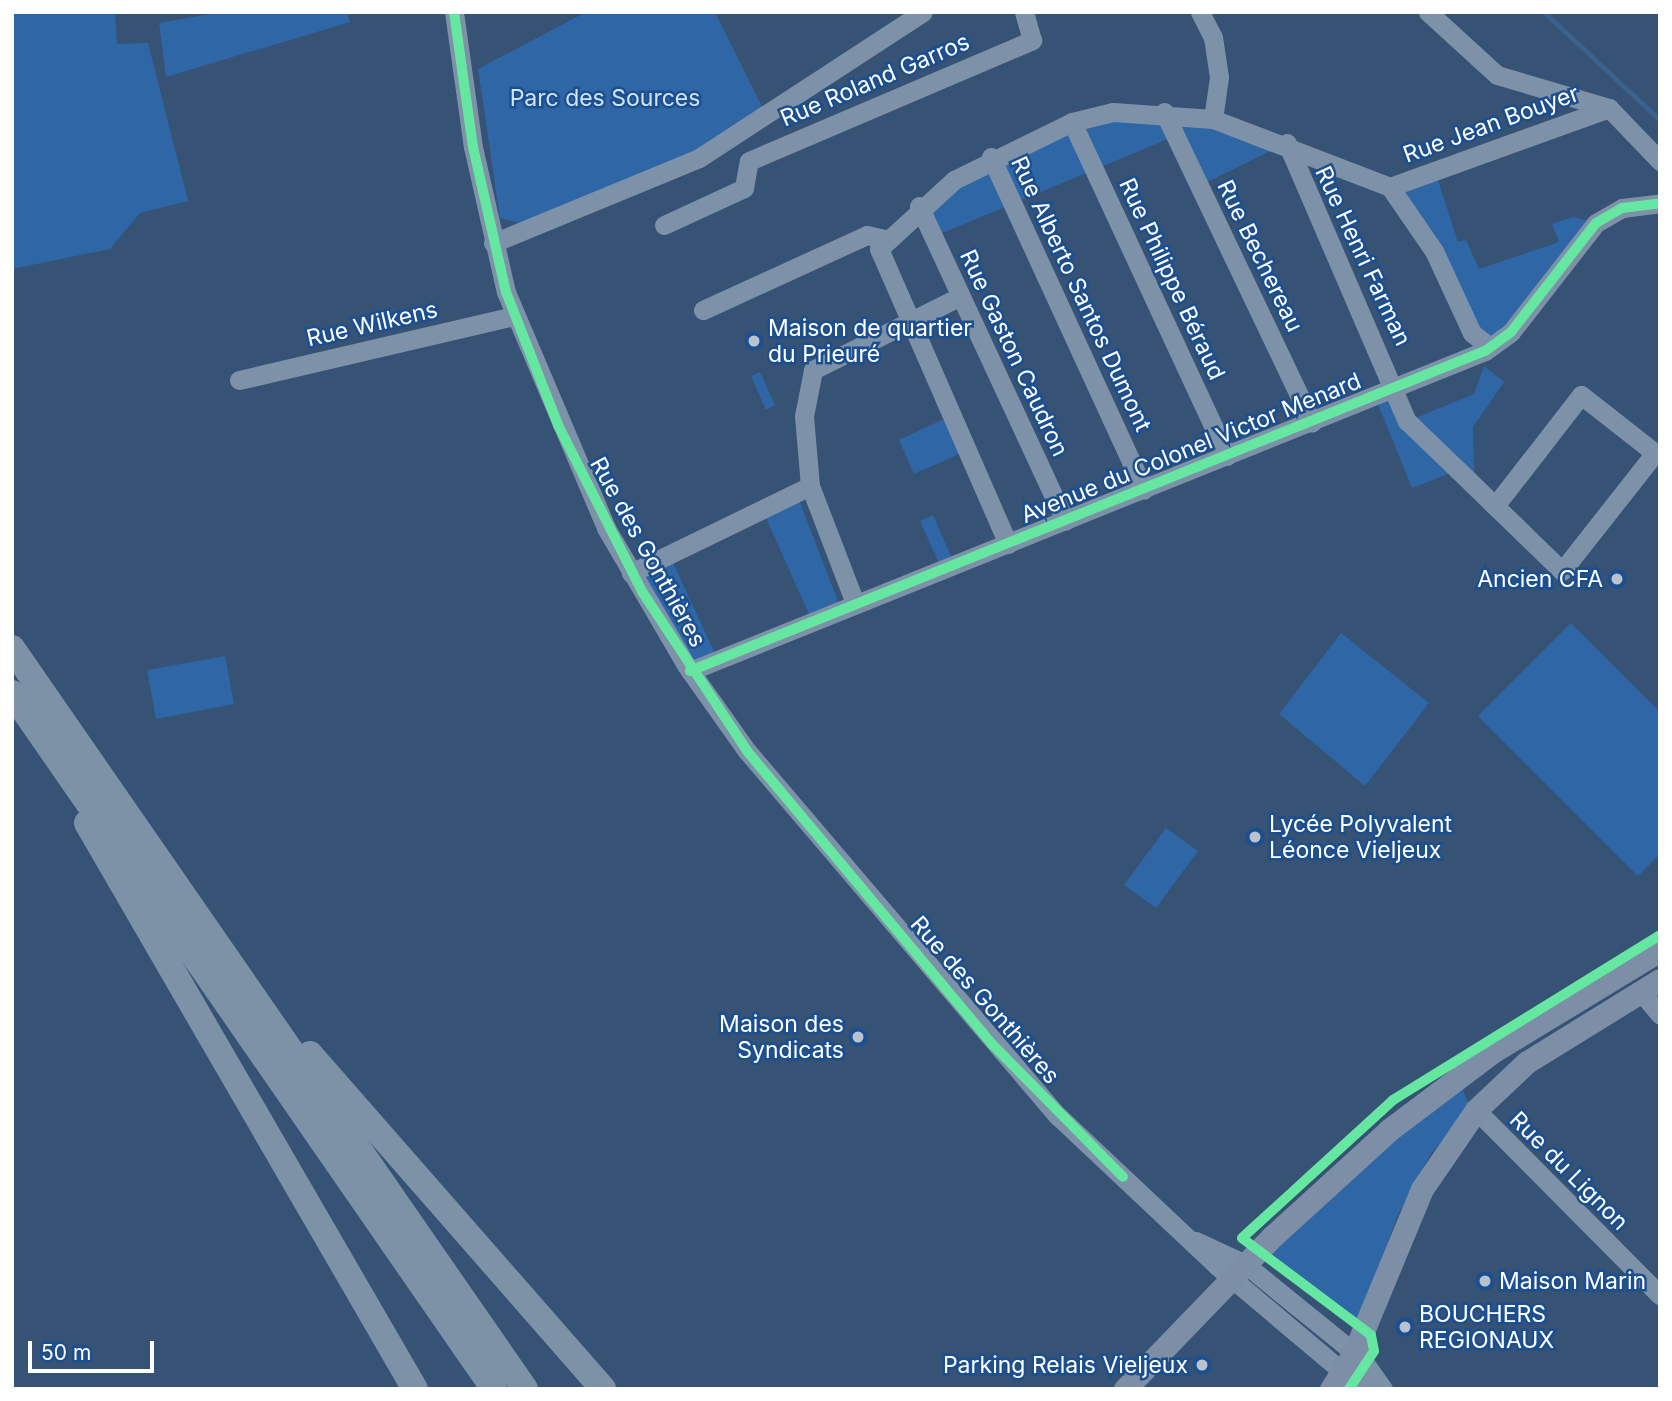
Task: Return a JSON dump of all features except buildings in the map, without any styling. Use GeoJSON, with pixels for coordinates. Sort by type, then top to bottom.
{"type":"FeatureCollection","features":[{"type":"Feature","properties":{"kind":"highway"},"geometry":{"type":"LineString","coordinates":[[12,648],[525,1389]]}},
{"type":"Feature","properties":{"kind":"highway"},"geometry":{"type":"LineString","coordinates":[[12,693],[494,1389]]}},
{"type":"Feature","properties":{"kind":"highway"},"geometry":{"type":"LineString","coordinates":[[76,788],[94,842],[415,1389]]}},
{"type":"Feature","properties":{"kind":"highway"},"geometry":{"type":"LineString","coordinates":[[248,991],[286,1023],[603,1389]]}},
{"type":"Feature","properties":{"kind":"main road"},"geometry":{"type":"LineString","coordinates":[[1125,1389],[1238,1271],[1423,1102],[1660,950]]}},
{"type":"Feature","properties":{"kind":"main road"},"geometry":{"type":"LineString","coordinates":[[1343,1371],[1422,1189],[1476,1110],[1527,1062],[1650,986]]}},
{"type":"Feature","properties":{"kind":"street","name":"Rue des Gonthières"},"geometry":{"type":"LineString","coordinates":[[454,12],[493,243],[515,316],[558,425],[631,573],[690,671],[747,751],[998,1051],[1186,1236],[1238,1271],[1363,1389]]}},
{"type":"Feature","properties":{"kind":"street","name":"Rue Roland Garros"},"geometry":{"type":"LineString","coordinates":[[493,243],[733,138],[923,12]]}},
{"type":"Feature","properties":{"kind":"street","name":"Rue Roland Garros"},"geometry":{"type":"LineString","coordinates":[[749,161],[1032,40],[1024,12]]}},
{"type":"Feature","properties":{"kind":"street"},"geometry":{"type":"LineString","coordinates":[[1200,12],[1213,37],[1219,77],[1213,119]]}},
{"type":"Feature","properties":{"kind":"street"},"geometry":{"type":"LineString","coordinates":[[1428,12],[1497,75],[1609,108],[1660,161]]}},
{"type":"Feature","properties":{"kind":"street","name":"Rue Jean Bouyer"},"geometry":{"type":"LineString","coordinates":[[1390,187],[1609,108]]}},
{"type":"Feature","properties":{"kind":"street"},"geometry":{"type":"LineString","coordinates":[[1008,544],[879,259],[885,239],[919,206],[991,157],[1072,122],[1113,112],[1164,112],[1213,119],[1287,143],[1390,187],[1434,251],[1472,333],[1490,347]]}},
{"type":"Feature","properties":{"kind":"street","name":"Rue Bechereau"},"geometry":{"type":"LineString","coordinates":[[1164,112],[1312,422]]}},
{"type":"Feature","properties":{"kind":"street","name":"Rue Philippe Béraud"},"geometry":{"type":"LineString","coordinates":[[1072,122],[1227,456]]}},
{"type":"Feature","properties":{"kind":"street"},"geometry":{"type":"LineString","coordinates":[[664,225],[744,188],[749,161],[733,138]]}},
{"type":"Feature","properties":{"kind":"street","name":"Rue Henri Farman"},"geometry":{"type":"LineString","coordinates":[[1287,143],[1397,388],[1408,422],[1495,506]]}},
{"type":"Feature","properties":{"kind":"street","name":"Rue Alberto Santos Dumont"},"geometry":{"type":"LineString","coordinates":[[991,157],[1144,489]]}},
{"type":"Feature","properties":{"kind":"street","name":"Avenue du Colonel Victor Menard"},"geometry":{"type":"LineString","coordinates":[[690,671],[1397,388],[1490,347],[1511,332],[1596,223],[1622,208],[1660,203]]}},
{"type":"Feature","properties":{"kind":"street","name":"Rue Gaston Caudron"},"geometry":{"type":"LineString","coordinates":[[919,206],[1065,521]]}},
{"type":"Feature","properties":{"kind":"street"},"geometry":{"type":"LineString","coordinates":[[703,310],[867,235],[885,239]]}},
{"type":"Feature","properties":{"kind":"street"},"geometry":{"type":"LineString","coordinates":[[855,603],[810,486],[804,416],[813,370],[961,296]]}},
{"type":"Feature","properties":{"kind":"street","name":"Rue Wilkens"},"geometry":{"type":"LineString","coordinates":[[239,380],[515,316]]}},
{"type":"Feature","properties":{"kind":"street"},"geometry":{"type":"LineString","coordinates":[[1581,395],[1655,453],[1562,571],[1495,506],[1581,395]]}},
{"type":"Feature","properties":{"kind":"street"},"geometry":{"type":"LineString","coordinates":[[631,573],[810,486]]}},
{"type":"Feature","properties":{"kind":"street"},"geometry":{"type":"LineString","coordinates":[[1650,986],[1660,1015]]}},
{"type":"Feature","properties":{"kind":"street","name":"Rue du Lignon"},"geometry":{"type":"LineString","coordinates":[[1476,1110],[1660,1295]]}},
{"type":"Feature","properties":{"kind":"street","name":"Rue des Gonthières"},"geometry":{"type":"LineString","coordinates":[[1343,1371],[1383,1389]]}},
{"type":"Feature","properties":{"kind":"green space"},"geometry":{"type":"Polygon","coordinates":[[[12,12],[115,12],[117,44],[148,43],[188,201],[140,213],[110,249],[12,269],[12,12]]]}},
{"type":"Feature","properties":{"kind":"green space"},"geometry":{"type":"Polygon","coordinates":[[[221,12],[347,12],[350,22],[166,77],[159,23],[221,12]]]}},
{"type":"Feature","properties":{"kind":"green space","name":"Parc des Sources"},"geometry":{"type":"Polygon","coordinates":[[[586,12],[715,12],[763,109],[700,150],[525,224],[500,218],[478,69],[586,12]]]}},
{"type":"Feature","properties":{"kind":"green space"},"geometry":{"type":"Polygon","coordinates":[[[1164,112],[1287,143],[1199,186],[1175,136],[933,237],[919,206],[1072,122],[1164,112]]]}},
{"type":"Feature","properties":{"kind":"green space"},"geometry":{"type":"Polygon","coordinates":[[[1435,171],[1458,242],[1466,240],[1479,269],[1559,242],[1552,224],[1573,217],[1596,223],[1490,347],[1390,187],[1435,171]]]}},
{"type":"Feature","properties":{"kind":"green space"},"geometry":{"type":"Polygon","coordinates":[[[1484,366],[1504,382],[1473,427],[1474,471],[1467,479],[1458,470],[1412,488],[1375,397],[1397,388],[1408,421],[1474,394],[1484,366]]]}},
{"type":"Feature","properties":{"kind":"green space"},"geometry":{"type":"Polygon","coordinates":[[[760,372],[775,405],[766,410],[751,376],[760,372]]]}},
{"type":"Feature","properties":{"kind":"green space"},"geometry":{"type":"Polygon","coordinates":[[[950,416],[966,451],[914,474],[899,440],[950,416]]]}},
{"type":"Feature","properties":{"kind":"green space"},"geometry":{"type":"Polygon","coordinates":[[[796,492],[841,609],[812,621],[762,509],[796,492]]]}},
{"type":"Feature","properties":{"kind":"green space"},"geometry":{"type":"Polygon","coordinates":[[[933,515],[955,565],[942,570],[920,521],[933,515]]]}},
{"type":"Feature","properties":{"kind":"green space"},"geometry":{"type":"Polygon","coordinates":[[[669,554],[718,660],[690,671],[631,573],[669,554]]]}},
{"type":"Feature","properties":{"kind":"green space"},"geometry":{"type":"Polygon","coordinates":[[[1571,623],[1660,712],[1660,854],[1638,876],[1478,716],[1571,623]]]}},
{"type":"Feature","properties":{"kind":"green space"},"geometry":{"type":"Polygon","coordinates":[[[1341,633],[1429,703],[1365,786],[1279,714],[1341,633]]]}},
{"type":"Feature","properties":{"kind":"green space"},"geometry":{"type":"Polygon","coordinates":[[[225,656],[234,704],[156,719],[147,670],[225,656]]]}},
{"type":"Feature","properties":{"kind":"green space"},"geometry":{"type":"Polygon","coordinates":[[[1166,828],[1198,851],[1156,908],[1124,885],[1166,828]]]}},
{"type":"Feature","properties":{"kind":"green space"},"geometry":{"type":"Polygon","coordinates":[[[1458,1078],[1470,1107],[1430,1155],[1397,1217],[1358,1324],[1260,1249],[1458,1078]]]}},
{"type":"Feature","properties":{"kind":"waterway"},"geometry":{"type":"LineString","coordinates":[[1544,12],[1660,120]]}},
{"type":"Feature","properties":{"kind":"cycle path"},"geometry":{"type":"LineString","coordinates":[[454,12],[473,147],[506,292],[558,425],[643,593],[747,751],[993,1045],[1123,1177]]}},
{"type":"Feature","properties":{"kind":"cycle path"},"geometry":{"type":"LineString","coordinates":[[690,671],[1485,351],[1511,332],[1596,223],[1622,208],[1660,203]]}},
{"type":"Feature","properties":{"kind":"cycle path"},"geometry":{"type":"LineString","coordinates":[[1349,1389],[1374,1351],[1371,1335],[1242,1238],[1393,1100],[1660,935]]}},
{"type":"Feature","properties":{"kind":"place","name":"Maison de quartier du Prieuré"},"geometry":{"type":"Point","coordinates":[754,341]}},
{"type":"Feature","properties":{"kind":"place","name":"Ancien CFA"},"geometry":{"type":"Point","coordinates":[1617,579]}},
{"type":"Feature","properties":{"kind":"place","name":"Lycée Polyvalent Léonce Vieljeux"},"geometry":{"type":"Point","coordinates":[1255,837]}},
{"type":"Feature","properties":{"kind":"place","name":"Maison des Syndicats"},"geometry":{"type":"Point","coordinates":[858,1037]}},
{"type":"Feature","properties":{"kind":"place","name":"Maison Marin"},"geometry":{"type":"Point","coordinates":[1485,1281]}},
{"type":"Feature","properties":{"kind":"place","name":"BOUCHERS REGIONAUX"},"geometry":{"type":"Point","coordinates":[1405,1327]}},
{"type":"Feature","properties":{"kind":"place","name":"Parking Relais Vieljeux"},"geometry":{"type":"Point","coordinates":[1202,1365]}}]}
